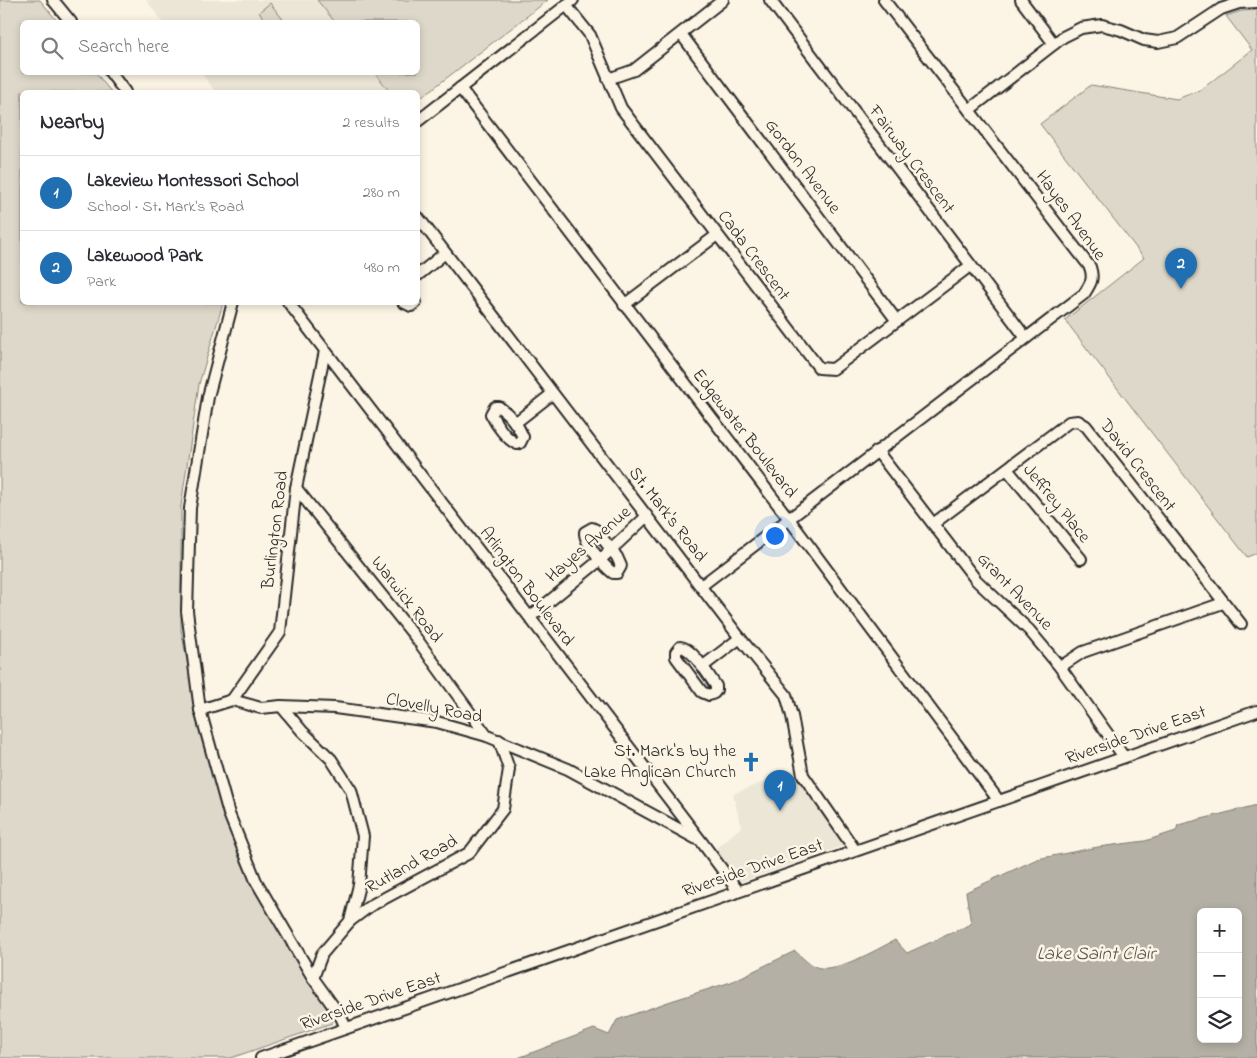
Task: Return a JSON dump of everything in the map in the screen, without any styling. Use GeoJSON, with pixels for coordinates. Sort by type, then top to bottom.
{"type":"FeatureCollection","features":[{"type":"Feature","properties":{"kind":"street"},"geometry":{"type":"LineString","coordinates":[[53,0],[69,20]]}},
{"type":"Feature","properties":{"kind":"street"},"geometry":{"type":"LineString","coordinates":[[608,79],[634,70],[723,0]]}},
{"type":"Feature","properties":{"kind":"street","name":"Fairway Crescent"},"geometry":{"type":"LineString","coordinates":[[770,0],[1026,338]]}},
{"type":"Feature","properties":{"kind":"street"},"geometry":{"type":"LineString","coordinates":[[884,0],[969,110],[1054,44],[1081,28],[1102,25],[1121,30],[1144,40],[1158,42],[1177,38],[1221,10],[1239,3],[1257,2]]}},
{"type":"Feature","properties":{"kind":"street"},"geometry":{"type":"LineString","coordinates":[[1020,0],[1054,44]]}},
{"type":"Feature","properties":{"kind":"street"},"geometry":{"type":"LineString","coordinates":[[420,120],[569,3]]}},
{"type":"Feature","properties":{"kind":"street","name":"Cada Crescent"},"geometry":{"type":"LineString","coordinates":[[569,3],[590,35],[621,108],[819,368],[833,369],[970,266]]}},
{"type":"Feature","properties":{"kind":"street","name":"Gordon Avenue"},"geometry":{"type":"LineString","coordinates":[[681,34],[897,321]]}},
{"type":"Feature","properties":{"kind":"street"},"geometry":{"type":"LineString","coordinates":[[112,75],[124,90]]}},
{"type":"Feature","properties":{"kind":"street","name":"Edgewater Boulevard"},"geometry":{"type":"LineString","coordinates":[[460,88],[789,519],[1000,801]]}},
{"type":"Feature","properties":{"kind":"street","name":"Hayes Avenue"},"geometry":{"type":"LineString","coordinates":[[701,586],[1084,294],[1092,281],[1093,276],[1090,267],[969,110]]}},
{"type":"Feature","properties":{"kind":"street","name":"St. Mark's Road"},"geometry":{"type":"LineString","coordinates":[[420,220],[552,394],[786,695],[792,716],[803,775],[856,850]]}},
{"type":"Feature","properties":{"kind":"street"},"geometry":{"type":"LineString","coordinates":[[624,305],[717,234]]}},
{"type":"Feature","properties":{"kind":"street"},"geometry":{"type":"LineString","coordinates":[[420,273],[445,253]]}},
{"type":"Feature","properties":{"kind":"street"},"geometry":{"type":"LineString","coordinates":[[232,305],[208,397],[190,508],[187,610],[200,710],[229,814],[256,881],[313,978],[341,1017],[346,1028]]}},
{"type":"Feature","properties":{"kind":"street","name":"Arlington Boulevard"},"geometry":{"type":"LineString","coordinates":[[290,305],[738,891]]}},
{"type":"Feature","properties":{"kind":"street","name":"Burlington Road"},"geometry":{"type":"LineString","coordinates":[[232,700],[280,632],[296,488],[326,351]]}},
{"type":"Feature","properties":{"kind":"street"},"geometry":{"type":"LineString","coordinates":[[515,423],[552,394]]}},
{"type":"Feature","properties":{"kind":"street","name":"David Crescent"},"geometry":{"type":"LineString","coordinates":[[933,524],[1069,422],[1078,421],[1086,426],[1241,624]]}},
{"type":"Feature","properties":{"kind":"street","name":"Grant Avenue"},"geometry":{"type":"LineString","coordinates":[[877,451],[976,580],[1029,630],[1060,667],[1124,757]]}},
{"type":"Feature","properties":{"kind":"street","name":"Jeffrey Place"},"geometry":{"type":"LineString","coordinates":[[1007,469],[1081,560]]}},
{"type":"Feature","properties":{"kind":"street","name":"Warwick Road"},"geometry":{"type":"LineString","coordinates":[[296,488],[416,638],[487,736]]}},
{"type":"Feature","properties":{"kind":"street","name":"Hayes Avenue"},"geometry":{"type":"LineString","coordinates":[[530,617],[600,560],[647,516]]}},
{"type":"Feature","properties":{"kind":"street"},"geometry":{"type":"LineString","coordinates":[[592,528],[596,530],[611,548],[620,562],[620,570],[613,573],[600,560],[586,540],[586,532],[592,528]]}},
{"type":"Feature","properties":{"kind":"street"},"geometry":{"type":"LineString","coordinates":[[1060,667],[1083,652],[1223,603]]}},
{"type":"Feature","properties":{"kind":"street"},"geometry":{"type":"LineString","coordinates":[[702,667],[740,638]]}},
{"type":"Feature","properties":{"kind":"street"},"geometry":{"type":"LineString","coordinates":[[680,647],[685,648],[702,667],[716,686],[716,691],[711,695],[706,695],[702,692],[676,657],[676,650],[680,647]]}},
{"type":"Feature","properties":{"kind":"street"},"geometry":{"type":"LineString","coordinates":[[200,710],[232,700]]}},
{"type":"Feature","properties":{"kind":"street","name":"Clovelly Road"},"geometry":{"type":"LineString","coordinates":[[232,700],[261,708],[281,706],[335,708],[427,721],[487,736],[568,769],[701,841]]}},
{"type":"Feature","properties":{"kind":"street"},"geometry":{"type":"LineString","coordinates":[[281,706],[302,731],[331,759],[351,790],[363,836],[359,885],[350,920]]}},
{"type":"Feature","properties":{"kind":"street","name":"Riverside Drive East"},"geometry":{"type":"LineString","coordinates":[[261,1058],[1257,712]]}},
{"type":"Feature","properties":{"kind":"street","name":"Rutland Road"},"geometry":{"type":"LineString","coordinates":[[313,978],[322,954],[350,920],[370,906],[470,853],[503,809],[509,769],[499,740]]}},
{"type":"Feature","properties":{"kind":"street"},"geometry":{"type":"LineString","coordinates":[[356,893],[370,906]]}},
{"type":"Feature","properties":{"kind":"shaded area"},"geometry":{"type":"Polygon","coordinates":[[[0,0],[40,0],[56,20],[20,20],[20,75],[98,75],[109,90],[20,90],[20,305],[222,305],[199,384],[181,506],[181,630],[203,742],[222,809],[240,860],[308,980],[334,1019],[332,1023],[231,1058],[0,1058],[0,0]]]}},
{"type":"Feature","properties":{"kind":"shaded area"},"geometry":{"type":"Polygon","coordinates":[[[146,0],[317,0],[333,20],[161,20],[146,0]]]}},
{"type":"Feature","properties":{"kind":"shaded area"},"geometry":{"type":"Polygon","coordinates":[[[317,0],[548,0],[420,98],[420,90],[388,90],[377,75],[420,75],[420,20],[333,20],[317,0]]]}},
{"type":"Feature","properties":{"kind":"shaded area"},"geometry":{"type":"Polygon","coordinates":[[[270,3],[283,20],[265,20],[259,12],[270,3]]]}},
{"type":"Feature","properties":{"kind":"shaded area"},"geometry":{"type":"Polygon","coordinates":[[[1257,10],[1257,553],[1247,557],[1065,320],[1144,258],[1040,124],[1091,85],[1177,99],[1202,89],[1252,50],[1226,16],[1241,11],[1257,10]]]}},
{"type":"Feature","properties":{"kind":"shaded area"},"geometry":{"type":"Polygon","coordinates":[[[203,75],[377,75],[388,90],[214,90],[203,75]]]}},
{"type":"Feature","properties":{"kind":"shaded area"},"geometry":{"type":"Polygon","coordinates":[[[794,770],[846,845],[740,882],[713,851],[741,827],[733,794],[794,770]]]}},
{"type":"Feature","properties":{"kind":"water","name":"Lake Saint Clair"},"geometry":{"type":"Polygon","coordinates":[[[1257,805],[1257,1058],[518,1058],[594,1029],[609,1035],[617,1020],[731,982],[795,951],[811,965],[822,968],[843,965],[895,940],[907,953],[971,924],[966,892],[1037,859],[1098,847],[1145,841],[1176,831],[1178,825],[1257,805]]]}},
{"type":"Feature","properties":{"kind":"place","name":"Lakewood Park"},"geometry":{"type":"Point","coordinates":[1181,289]}},
{"type":"Feature","properties":{"kind":"place","name":"St. Mark's by the Lake Anglican Church"},"geometry":{"type":"Point","coordinates":[751,762]}},
{"type":"Feature","properties":{"kind":"place","name":"Lakeview Montessori School"},"geometry":{"type":"Point","coordinates":[780,811]}}]}
